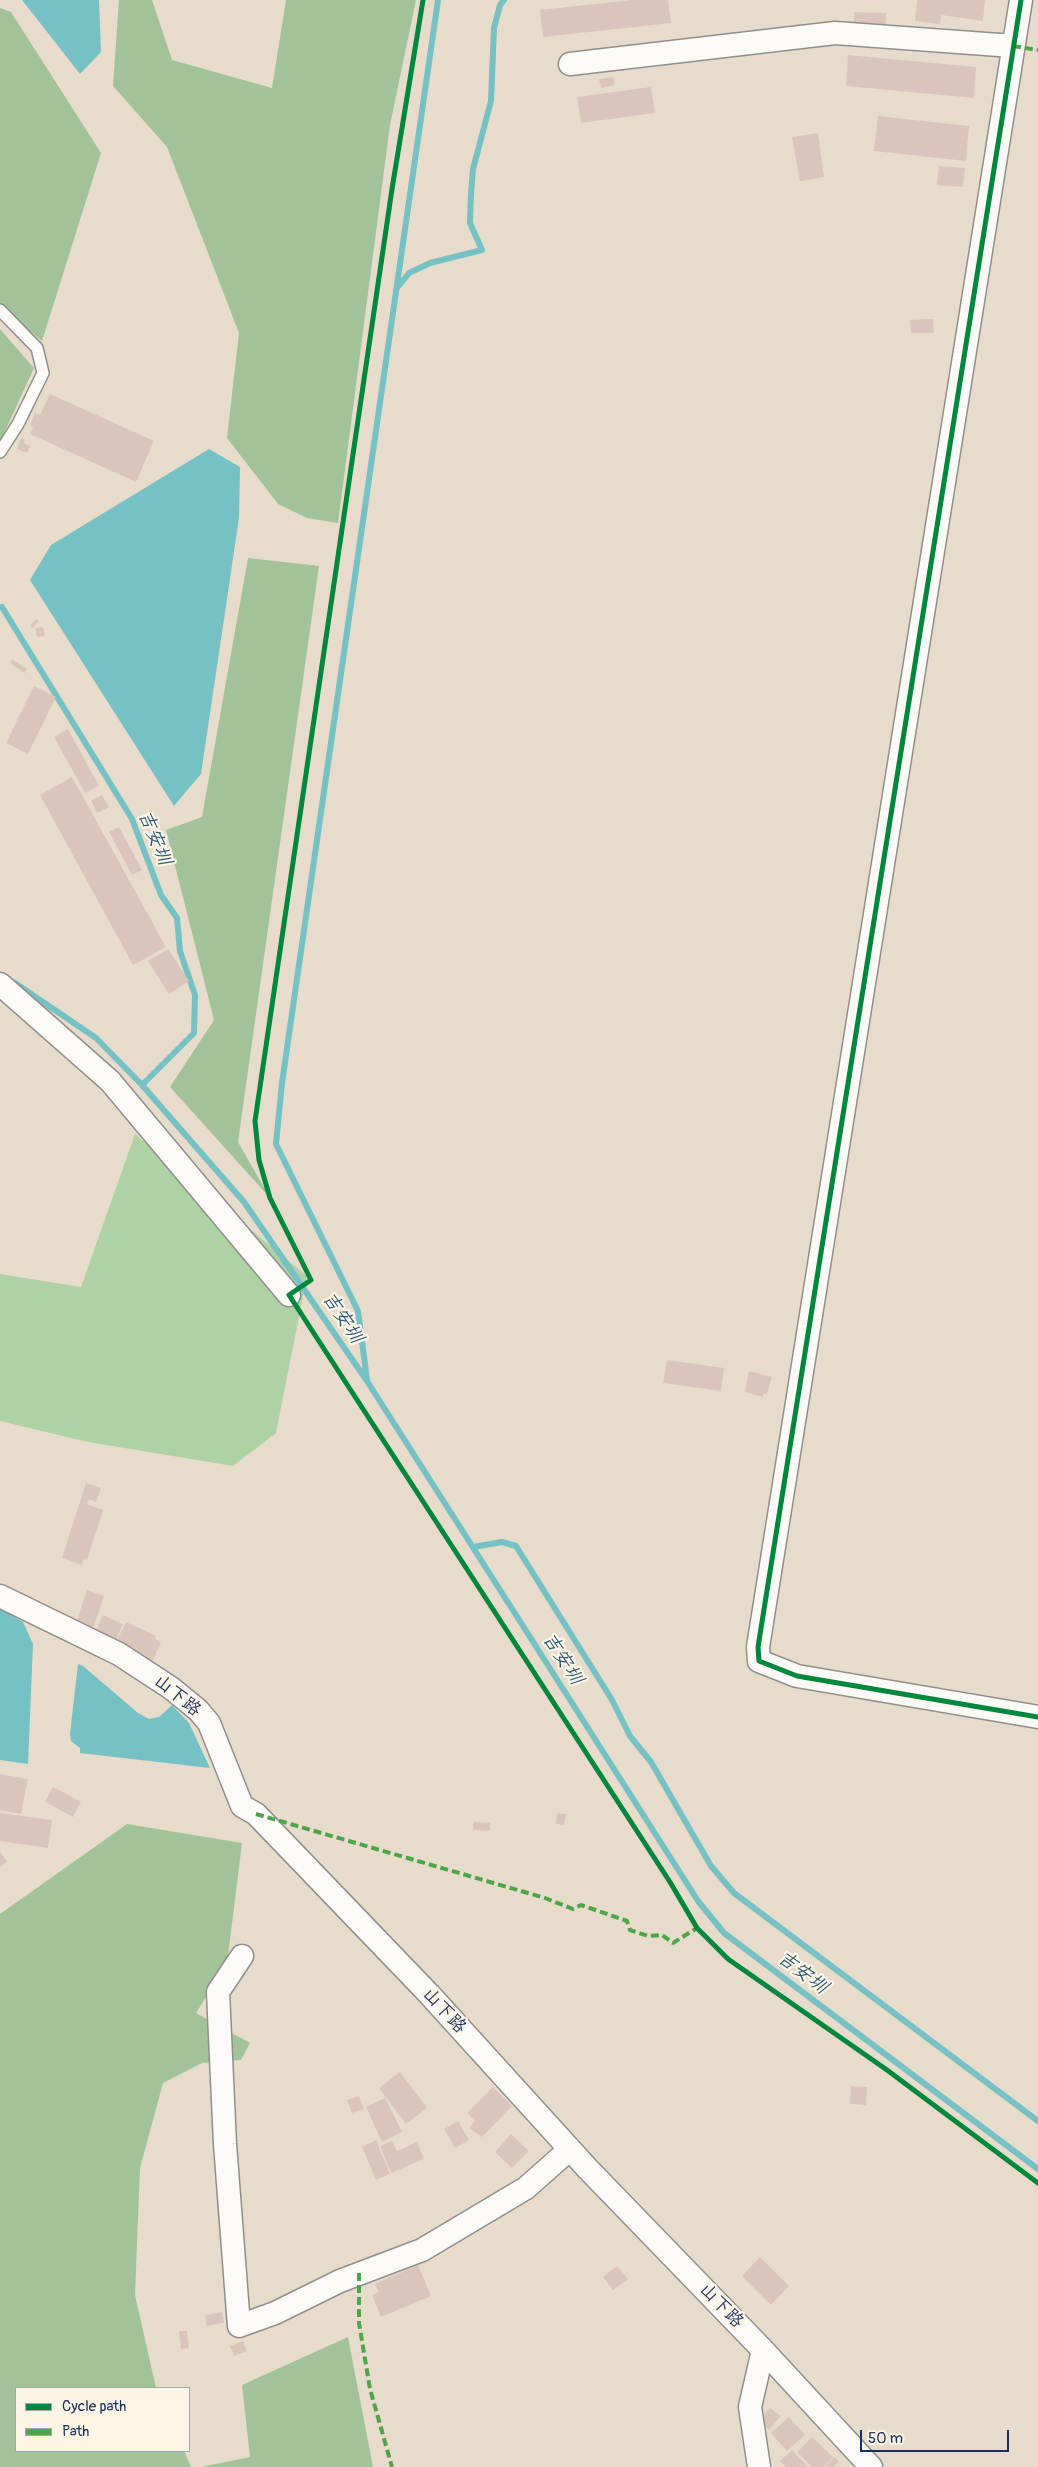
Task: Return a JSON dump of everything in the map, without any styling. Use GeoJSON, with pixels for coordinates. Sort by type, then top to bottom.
{"type":"FeatureCollection","features":[{"type":"Feature","properties":{"kind":"street"},"geometry":{"type":"LineString","coordinates":[[1021,0],[758,1647],[759,1660],[797,1676],[1038,1717]]}},
{"type":"Feature","properties":{"kind":"street"},"geometry":{"type":"LineString","coordinates":[[570,64],[834,34],[1013,46]]}},
{"type":"Feature","properties":{"kind":"street"},"geometry":{"type":"LineString","coordinates":[[0,984],[110,1081],[289,1295]]}},
{"type":"Feature","properties":{"kind":"street","name":"山下路"},"geometry":{"type":"LineString","coordinates":[[0,1596],[119,1654],[171,1688],[198,1710],[209,1723],[242,1806],[256,1814],[423,1987],[570,2149],[763,2350],[871,2467]]}},
{"type":"Feature","properties":{"kind":"street"},"geometry":{"type":"LineString","coordinates":[[242,1956],[218,1992],[224,2144],[239,2326],[274,2313],[340,2281],[429,2246],[526,2188],[570,2149]]}},
{"type":"Feature","properties":{"kind":"street"},"geometry":{"type":"LineString","coordinates":[[759,2467],[750,2407],[763,2350]]}},
{"type":"Feature","properties":{"kind":"lane"},"geometry":{"type":"LineString","coordinates":[[0,310],[37,348],[42,373],[18,424],[0,452]]}},
{"type":"Feature","properties":{"kind":"green space"},"geometry":{"type":"Polygon","coordinates":[[[119,0],[152,0],[172,60],[272,88],[286,0],[416,0],[390,125],[338,523],[307,518],[278,504],[227,438],[239,333],[167,147],[113,86],[119,0]]]}},
{"type":"Feature","properties":{"kind":"green space"},"geometry":{"type":"Polygon","coordinates":[[[0,8],[11,12],[101,153],[42,341],[0,304],[0,8]]]}},
{"type":"Feature","properties":{"kind":"green space"},"geometry":{"type":"Polygon","coordinates":[[[0,329],[34,368],[0,442],[0,329]]]}},
{"type":"Feature","properties":{"kind":"green space"},"geometry":{"type":"Polygon","coordinates":[[[248,558],[319,566],[238,1142],[270,1198],[170,1087],[214,1020],[166,830],[202,817],[248,558]]]}},
{"type":"Feature","properties":{"kind":"green space"},"geometry":{"type":"Polygon","coordinates":[[[135,1134],[307,1276],[276,1433],[233,1466],[88,1442],[0,1421],[0,1274],[81,1287],[135,1134]]]}},
{"type":"Feature","properties":{"kind":"green space"},"geometry":{"type":"Polygon","coordinates":[[[127,1824],[242,1843],[227,1964],[196,2013],[250,2043],[241,2060],[202,2063],[163,2083],[140,2168],[135,2295],[156,2387],[15,2387],[15,2452],[184,2452],[191,2467],[0,2467],[0,1914],[127,1824]]]}},
{"type":"Feature","properties":{"kind":"green space"},"geometry":{"type":"Polygon","coordinates":[[[348,2337],[373,2467],[201,2467],[250,2457],[242,2385],[348,2337]]]}},
{"type":"Feature","properties":{"kind":"water"},"geometry":{"type":"Polygon","coordinates":[[[22,0],[99,0],[101,52],[80,74],[22,0]]]}},
{"type":"Feature","properties":{"kind":"water"},"geometry":{"type":"Polygon","coordinates":[[[209,449],[240,467],[239,518],[201,774],[174,806],[30,580],[51,545],[209,449]]]}},
{"type":"Feature","properties":{"kind":"water"},"geometry":{"type":"Polygon","coordinates":[[[0,1608],[23,1622],[33,1644],[28,1764],[0,1760],[0,1608]]]}},
{"type":"Feature","properties":{"kind":"water"},"geometry":{"type":"Polygon","coordinates":[[[78,1664],[83,1666],[138,1713],[149,1719],[159,1717],[172,1705],[189,1723],[210,1768],[80,1753],[80,1748],[71,1741],[70,1734],[78,1664]]]}},
{"type":"Feature","properties":{"kind":"building"},"geometry":{"type":"Polygon","coordinates":[[[632,0],[668,0],[671,23],[543,37],[540,10],[632,0]]]}},
{"type":"Feature","properties":{"kind":"building"},"geometry":{"type":"Polygon","coordinates":[[[917,0],[985,0],[983,21],[941,15],[940,24],[915,21],[917,0]]]}},
{"type":"Feature","properties":{"kind":"building"},"geometry":{"type":"Polygon","coordinates":[[[854,12],[886,13],[886,24],[854,24],[854,12]]]}},
{"type":"Feature","properties":{"kind":"building"},"geometry":{"type":"Polygon","coordinates":[[[848,55],[976,67],[974,98],[846,86],[848,55]]]}},
{"type":"Feature","properties":{"kind":"building"},"geometry":{"type":"Polygon","coordinates":[[[613,77],[615,85],[601,88],[599,79],[613,77]]]}},
{"type":"Feature","properties":{"kind":"building"},"geometry":{"type":"Polygon","coordinates":[[[651,87],[655,113],[581,123],[577,97],[651,87]]]}},
{"type":"Feature","properties":{"kind":"building"},"geometry":{"type":"Polygon","coordinates":[[[878,116],[969,126],[966,161],[874,151],[878,116]]]}},
{"type":"Feature","properties":{"kind":"building"},"geometry":{"type":"Polygon","coordinates":[[[818,133],[824,177],[800,181],[792,137],[818,133]]]}},
{"type":"Feature","properties":{"kind":"building"},"geometry":{"type":"Polygon","coordinates":[[[939,166],[965,168],[963,187],[937,185],[939,166]]]}},
{"type":"Feature","properties":{"kind":"building"},"geometry":{"type":"Polygon","coordinates":[[[933,319],[934,333],[911,333],[910,320],[933,319]]]}},
{"type":"Feature","properties":{"kind":"building"},"geometry":{"type":"Polygon","coordinates":[[[50,394],[154,441],[136,482],[30,434],[33,427],[30,426],[35,413],[40,415],[50,394]]]}},
{"type":"Feature","properties":{"kind":"building"},"geometry":{"type":"Polygon","coordinates":[[[21,438],[25,439],[24,443],[30,446],[27,453],[17,449],[21,438]]]}},
{"type":"Feature","properties":{"kind":"building"},"geometry":{"type":"Polygon","coordinates":[[[36,619],[39,621],[33,628],[30,626],[36,619]]]}},
{"type":"Feature","properties":{"kind":"building"},"geometry":{"type":"Polygon","coordinates":[[[43,627],[45,636],[37,637],[35,628],[43,627]]]}},
{"type":"Feature","properties":{"kind":"building"},"geometry":{"type":"Polygon","coordinates":[[[12,659],[27,669],[25,673],[10,663],[12,659]]]}},
{"type":"Feature","properties":{"kind":"building"},"geometry":{"type":"Polygon","coordinates":[[[34,686],[56,697],[28,754],[6,743],[34,686]]]}},
{"type":"Feature","properties":{"kind":"building"},"geometry":{"type":"Polygon","coordinates":[[[68,729],[99,786],[85,793],[54,737],[68,729]]]}},
{"type":"Feature","properties":{"kind":"building"},"geometry":{"type":"Polygon","coordinates":[[[72,777],[166,947],[133,965],[40,795],[72,777]]]}},
{"type":"Feature","properties":{"kind":"building"},"geometry":{"type":"Polygon","coordinates":[[[102,795],[109,807],[97,813],[91,800],[102,795]]]}},
{"type":"Feature","properties":{"kind":"building"},"geometry":{"type":"Polygon","coordinates":[[[119,827],[142,870],[132,875],[109,832],[119,827]]]}},
{"type":"Feature","properties":{"kind":"building"},"geometry":{"type":"Polygon","coordinates":[[[168,949],[189,981],[169,994],[148,961],[168,949]]]}},
{"type":"Feature","properties":{"kind":"building"},"geometry":{"type":"Polygon","coordinates":[[[667,1360],[724,1368],[721,1391],[663,1383],[667,1360]]]}},
{"type":"Feature","properties":{"kind":"building"},"geometry":{"type":"Polygon","coordinates":[[[749,1371],[772,1377],[767,1394],[763,1394],[763,1397],[745,1392],[749,1371]]]}},
{"type":"Feature","properties":{"kind":"building"},"geometry":{"type":"Polygon","coordinates":[[[86,1483],[101,1488],[96,1502],[89,1499],[87,1504],[103,1510],[87,1560],[83,1559],[82,1565],[62,1558],[86,1483]]]}},
{"type":"Feature","properties":{"kind":"building"},"geometry":{"type":"Polygon","coordinates":[[[87,1590],[104,1596],[92,1632],[75,1626],[87,1590]]]}},
{"type":"Feature","properties":{"kind":"building"},"geometry":{"type":"Polygon","coordinates":[[[103,1615],[123,1624],[115,1642],[95,1632],[103,1615]]]}},
{"type":"Feature","properties":{"kind":"building"},"geometry":{"type":"Polygon","coordinates":[[[126,1622],[156,1636],[155,1639],[161,1642],[152,1662],[115,1644],[126,1622]]]}},
{"type":"Feature","properties":{"kind":"building"},"geometry":{"type":"Polygon","coordinates":[[[0,1774],[28,1779],[21,1814],[0,1810],[0,1774]]]}},
{"type":"Feature","properties":{"kind":"building"},"geometry":{"type":"Polygon","coordinates":[[[53,1787],[81,1802],[73,1817],[45,1802],[53,1787]]]}},
{"type":"Feature","properties":{"kind":"building"},"geometry":{"type":"Polygon","coordinates":[[[0,1813],[52,1820],[48,1848],[0,1841],[0,1813]]]}},
{"type":"Feature","properties":{"kind":"building"},"geometry":{"type":"Polygon","coordinates":[[[557,1813],[566,1814],[564,1825],[556,1824],[557,1813]]]}},
{"type":"Feature","properties":{"kind":"building"},"geometry":{"type":"Polygon","coordinates":[[[473,1822],[490,1823],[490,1831],[473,1830],[473,1822]]]}},
{"type":"Feature","properties":{"kind":"building"},"geometry":{"type":"Polygon","coordinates":[[[0,1851],[7,1862],[0,1867],[0,1851]]]}},
{"type":"Feature","properties":{"kind":"building"},"geometry":{"type":"Polygon","coordinates":[[[400,2072],[427,2108],[406,2124],[379,2088],[400,2072]]]}},
{"type":"Feature","properties":{"kind":"building"},"geometry":{"type":"Polygon","coordinates":[[[851,2086],[867,2087],[866,2105],[850,2104],[851,2086]]]}},
{"type":"Feature","properties":{"kind":"building"},"geometry":{"type":"Polygon","coordinates":[[[493,2087],[512,2106],[482,2137],[469,2128],[475,2121],[467,2113],[493,2087]]]}},
{"type":"Feature","properties":{"kind":"building"},"geometry":{"type":"Polygon","coordinates":[[[359,2096],[364,2109],[352,2113],[347,2100],[359,2096]]]}},
{"type":"Feature","properties":{"kind":"building"},"geometry":{"type":"Polygon","coordinates":[[[385,2098],[402,2132],[382,2142],[366,2107],[385,2098]]]}},
{"type":"Feature","properties":{"kind":"building"},"geometry":{"type":"Polygon","coordinates":[[[458,2121],[469,2140],[455,2148],[444,2129],[458,2121]]]}},
{"type":"Feature","properties":{"kind":"building"},"geometry":{"type":"Polygon","coordinates":[[[511,2134],[529,2151],[512,2168],[495,2152],[511,2134]]]}},
{"type":"Feature","properties":{"kind":"building"},"geometry":{"type":"Polygon","coordinates":[[[376,2140],[390,2174],[376,2180],[362,2147],[376,2140]]]}},
{"type":"Feature","properties":{"kind":"building"},"geometry":{"type":"Polygon","coordinates":[[[392,2141],[397,2151],[417,2142],[424,2159],[391,2173],[380,2146],[392,2141]]]}},
{"type":"Feature","properties":{"kind":"building"},"geometry":{"type":"Polygon","coordinates":[[[760,2257],[789,2286],[771,2305],[742,2276],[760,2257]]]}},
{"type":"Feature","properties":{"kind":"building"},"geometry":{"type":"Polygon","coordinates":[[[418,2265],[431,2296],[381,2317],[372,2295],[379,2292],[375,2284],[418,2265]]]}},
{"type":"Feature","properties":{"kind":"building"},"geometry":{"type":"Polygon","coordinates":[[[617,2266],[628,2279],[613,2290],[603,2277],[617,2266]]]}},
{"type":"Feature","properties":{"kind":"building"},"geometry":{"type":"Polygon","coordinates":[[[222,2312],[224,2323],[207,2326],[205,2315],[222,2312]]]}},
{"type":"Feature","properties":{"kind":"building"},"geometry":{"type":"Polygon","coordinates":[[[179,2331],[187,2331],[189,2348],[181,2349],[179,2331]]]}},
{"type":"Feature","properties":{"kind":"building"},"geometry":{"type":"Polygon","coordinates":[[[243,2341],[247,2351],[234,2356],[230,2346],[243,2341]]]}},
{"type":"Feature","properties":{"kind":"building"},"geometry":{"type":"Polygon","coordinates":[[[770,2408],[781,2416],[769,2430],[758,2421],[770,2408]]]}},
{"type":"Feature","properties":{"kind":"building"},"geometry":{"type":"Polygon","coordinates":[[[789,2417],[805,2435],[787,2451],[771,2433],[789,2417]]]}},
{"type":"Feature","properties":{"kind":"building"},"geometry":{"type":"Polygon","coordinates":[[[812,2437],[833,2457],[824,2467],[812,2467],[797,2452],[812,2437]]]}},
{"type":"Feature","properties":{"kind":"building"},"geometry":{"type":"Polygon","coordinates":[[[792,2450],[808,2467],[786,2467],[780,2461],[792,2450]]]}},
{"type":"Feature","properties":{"kind":"building"},"geometry":{"type":"Polygon","coordinates":[[[834,2457],[839,2461],[834,2467],[825,2467],[834,2457]]]}},
{"type":"Feature","properties":{"kind":"waterway"},"geometry":{"type":"LineString","coordinates":[[367,1380],[358,1311],[276,1144],[282,1083],[438,0]]}},
{"type":"Feature","properties":{"kind":"waterway"},"geometry":{"type":"LineString","coordinates":[[397,288],[409,273],[430,263],[482,250],[470,223],[473,169],[491,101],[494,28],[500,5],[504,0]]}},
{"type":"Feature","properties":{"kind":"waterway","name":"吉安圳"},"geometry":{"type":"LineString","coordinates":[[2,607],[132,819],[161,895],[177,918],[180,951],[195,995],[194,1033],[142,1085]]}},
{"type":"Feature","properties":{"kind":"waterway","name":"吉安圳"},"geometry":{"type":"LineString","coordinates":[[15,983],[96,1038],[142,1085],[244,1202],[367,1381],[698,1901],[724,1933],[1038,2169]]}},
{"type":"Feature","properties":{"kind":"waterway"},"geometry":{"type":"LineString","coordinates":[[473,1547],[502,1542],[516,1546],[612,1700],[630,1736],[651,1762],[711,1866],[734,1893],[1038,2121]]}},
{"type":"Feature","properties":{"kind":"marked path"},"geometry":{"type":"LineString","coordinates":[[1013,46],[1038,50]]}},
{"type":"Feature","properties":{"kind":"marked path"},"geometry":{"type":"LineString","coordinates":[[256,1814],[545,1898],[573,1909],[581,1905],[627,1921],[630,1930],[648,1936],[662,1935],[673,1943],[697,1928]]}},
{"type":"Feature","properties":{"kind":"marked path"},"geometry":{"type":"LineString","coordinates":[[359,2273],[359,2323],[370,2389],[392,2467]]}},
{"type":"Feature","properties":{"kind":"cycle path"},"geometry":{"type":"LineString","coordinates":[[423,0],[392,189],[255,1121],[259,1160],[270,1198],[311,1280],[289,1295],[670,1882],[697,1928],[728,1959],[887,2070],[1038,2183]]}},
{"type":"Feature","properties":{"kind":"cycle path"},"geometry":{"type":"LineString","coordinates":[[1021,0],[758,1647],[759,1661],[797,1676],[1038,1717]]}}]}
